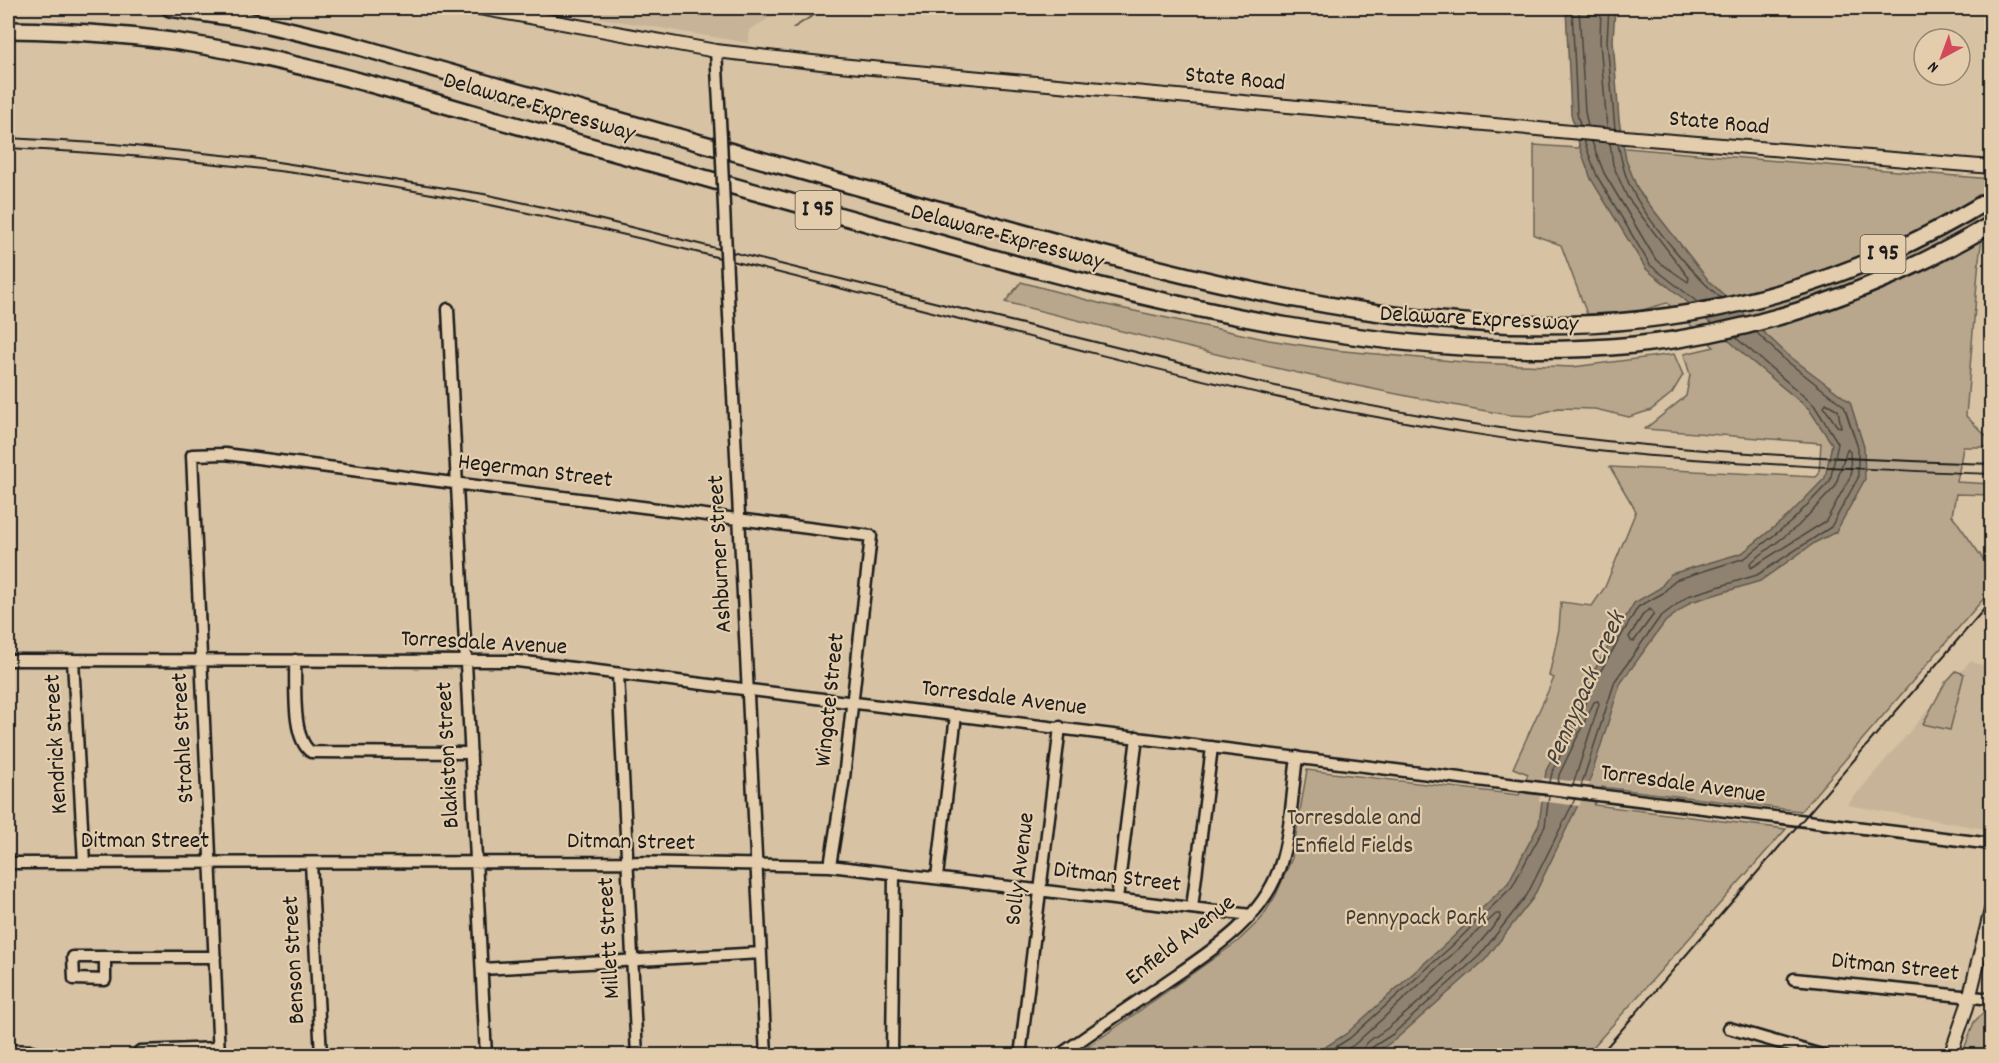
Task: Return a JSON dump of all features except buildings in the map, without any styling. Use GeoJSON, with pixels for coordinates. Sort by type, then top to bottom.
{"type":"FeatureCollection","features":[{"type":"Feature","properties":{"kind":"highway","name":"Delaware Expressway"},"geometry":{"type":"LineString","coordinates":[[170,8],[242,19],[349,45],[1178,275],[1349,310],[1442,321],[1537,326],[1616,323],[1699,311],[1779,293],[1843,272],[1900,247],[1987,201]]}},
{"type":"Feature","properties":{"kind":"highway","name":"Delaware Expressway"},"geometry":{"type":"LineString","coordinates":[[8,30],[78,31],[129,36],[260,56],[341,76],[1032,269],[1169,303],[1285,325],[1434,343],[1541,349],[1635,345],[1698,335],[1797,312],[1849,294],[1912,267],[1992,224]]}},
{"type":"Feature","properties":{"kind":"main road","name":"State Road"},"geometry":{"type":"LineString","coordinates":[[479,8],[716,51],[1563,132],[1992,167]]}},
{"type":"Feature","properties":{"kind":"main road"},"geometry":{"type":"LineString","coordinates":[[1950,1056],[1970,997],[1990,922],[1992,906]]}},
{"type":"Feature","properties":{"kind":"street","name":"Ashburner Street"},"geometry":{"type":"LineString","coordinates":[[716,51],[766,1056]]}},
{"type":"Feature","properties":{"kind":"street","name":"Blakiston Street"},"geometry":{"type":"LineString","coordinates":[[448,309],[486,1056]]}},
{"type":"Feature","properties":{"kind":"street","name":"Hegerman Street"},"geometry":{"type":"LineString","coordinates":[[192,455],[225,454],[828,529],[871,537]]}},
{"type":"Feature","properties":{"kind":"street","name":"Strahle Street"},"geometry":{"type":"LineString","coordinates":[[192,455],[219,1052]]}},
{"type":"Feature","properties":{"kind":"street","name":"Wingate Street"},"geometry":{"type":"LineString","coordinates":[[830,866],[844,778],[871,537]]}},
{"type":"Feature","properties":{"kind":"street","name":"Torresdale Avenue"},"geometry":{"type":"LineString","coordinates":[[8,660],[517,662],[1060,727],[1992,844]]}},
{"type":"Feature","properties":{"kind":"street","name":"Kendrick Street"},"geometry":{"type":"LineString","coordinates":[[73,660],[84,863]]}},
{"type":"Feature","properties":{"kind":"street"},"geometry":{"type":"LineString","coordinates":[[295,660],[300,739],[305,748],[318,753],[471,753]]}},
{"type":"Feature","properties":{"kind":"street","name":"Millett Street"},"geometry":{"type":"LineString","coordinates":[[618,674],[637,1056]]}},
{"type":"Feature","properties":{"kind":"street"},"geometry":{"type":"LineString","coordinates":[[937,877],[956,715]]}},
{"type":"Feature","properties":{"kind":"street","name":"Solly Avenue"},"geometry":{"type":"LineString","coordinates":[[1020,1056],[1060,727]]}},
{"type":"Feature","properties":{"kind":"street"},"geometry":{"type":"LineString","coordinates":[[1117,899],[1137,737]]}},
{"type":"Feature","properties":{"kind":"street"},"geometry":{"type":"LineString","coordinates":[[1192,908],[1212,747]]}},
{"type":"Feature","properties":{"kind":"street","name":"Enfield Avenue"},"geometry":{"type":"LineString","coordinates":[[1059,1056],[1180,972],[1237,929],[1251,915],[1268,892],[1282,859],[1297,757]]}},
{"type":"Feature","properties":{"kind":"street","name":"Benson Street"},"geometry":{"type":"LineString","coordinates":[[311,862],[321,1056]]}},
{"type":"Feature","properties":{"kind":"street","name":"Ditman Street"},"geometry":{"type":"LineString","coordinates":[[8,863],[628,862],[830,866],[1251,915]]}},
{"type":"Feature","properties":{"kind":"street"},"geometry":{"type":"LineString","coordinates":[[892,1056],[894,873]]}},
{"type":"Feature","properties":{"kind":"street"},"geometry":{"type":"LineString","coordinates":[[482,969],[761,953]]}},
{"type":"Feature","properties":{"kind":"street"},"geometry":{"type":"LineString","coordinates":[[105,957],[214,957]]}},
{"type":"Feature","properties":{"kind":"street","name":"Ditman Street"},"geometry":{"type":"LineString","coordinates":[[1794,979],[1992,999]]}},
{"type":"Feature","properties":{"kind":"street"},"geometry":{"type":"LineString","coordinates":[[1729,1028],[1825,1056]]}},
{"type":"Feature","properties":{"kind":"street"},"geometry":{"type":"LineString","coordinates":[[8,1050],[32,1051],[41,1056]]}},
{"type":"Feature","properties":{"kind":"street"},"geometry":{"type":"LineString","coordinates":[[140,1056],[140,1051],[219,1052]]}},
{"type":"Feature","properties":{"kind":"shaded area"},"geometry":{"type":"Polygon","coordinates":[[[541,8],[787,8],[749,30],[749,43],[541,8]]]}},
{"type":"Feature","properties":{"kind":"shaded area"},"geometry":{"type":"Polygon","coordinates":[[[1970,661],[1991,668],[1991,830],[1847,805],[1970,661]]]}},
{"type":"Feature","properties":{"kind":"green space","name":"Pennypack Park"},"geometry":{"type":"Polygon","coordinates":[[[1579,144],[1991,179],[1979,259],[1966,416],[1991,441],[1991,447],[1963,447],[1957,482],[1991,484],[1991,495],[1956,494],[1952,515],[1991,570],[1991,590],[1801,811],[1602,787],[1594,805],[1786,829],[1586,1055],[1075,1056],[1237,942],[1261,919],[1276,895],[1292,858],[1307,770],[1519,795],[1528,774],[1513,768],[1554,678],[1549,676],[1559,629],[1561,602],[1592,606],[1605,587],[1636,511],[1610,467],[1816,477],[1819,474],[1821,443],[1645,429],[1686,396],[1690,375],[1684,354],[1714,347],[1667,303],[1635,312],[1587,314],[1561,245],[1534,235],[1534,145],[1578,148],[1579,144]]]}},
{"type":"Feature","properties":{"kind":"green space"},"geometry":{"type":"Polygon","coordinates":[[[1021,282],[1102,304],[1269,340],[1333,350],[1474,363],[1573,367],[1674,354],[1683,375],[1672,393],[1651,410],[1629,417],[1595,409],[1558,408],[1532,416],[1509,415],[1319,378],[1005,302],[1021,282]]]}},
{"type":"Feature","properties":{"kind":"green space"},"geometry":{"type":"Polygon","coordinates":[[[1956,671],[1964,674],[1950,730],[1923,724],[1945,683],[1956,671]]]}},
{"type":"Feature","properties":{"kind":"green space"},"geometry":{"type":"Polygon","coordinates":[[[1987,1009],[1991,1010],[1991,1055],[1962,1055],[1974,1022],[1987,1009]]]}},
{"type":"Feature","properties":{"kind":"water","name":"Pennypack Creek"},"geometry":{"type":"Polygon","coordinates":[[[1566,8],[1615,8],[1613,40],[1619,120],[1626,160],[1638,190],[1709,281],[1788,355],[1850,402],[1864,447],[1865,479],[1836,532],[1816,542],[1760,581],[1691,602],[1665,622],[1620,684],[1590,780],[1533,898],[1485,960],[1396,1039],[1372,1055],[1311,1056],[1346,1034],[1450,940],[1508,883],[1539,824],[1546,771],[1595,669],[1634,603],[1660,588],[1671,574],[1742,553],[1788,516],[1825,478],[1832,444],[1809,409],[1750,360],[1684,299],[1646,269],[1591,179],[1571,114],[1566,8]]]}},
{"type":"Feature","properties":{"kind":"pier"},"geometry":{"type":"Polygon","coordinates":[[[1542,778],[1590,783],[1579,806],[1539,801],[1542,778]]]}},
{"type":"Feature","properties":{"kind":"waterway"},"geometry":{"type":"LineString","coordinates":[[793,28],[825,8]]}},
{"type":"Feature","properties":{"kind":"railway"},"geometry":{"type":"LineString","coordinates":[[8,138],[114,144],[252,158],[484,194],[602,220],[1249,380],[1471,424],[1561,436],[1702,450],[1992,464]]}},
{"type":"Feature","properties":{"kind":"railway"},"geometry":{"type":"LineString","coordinates":[[8,148],[189,161],[310,175],[490,205],[705,254],[1227,386],[1327,408],[1467,433],[1572,448],[1703,460],[1992,474]]}},
{"type":"Feature","properties":{"kind":"railway"},"geometry":{"type":"LineString","coordinates":[[1599,1056],[1992,600]]}},
{"type":"Feature","properties":{"kind":"park label","name":"Torresdale and Enfield Fields"},"geometry":{"type":"Point","coordinates":[1354,833]}}]}
